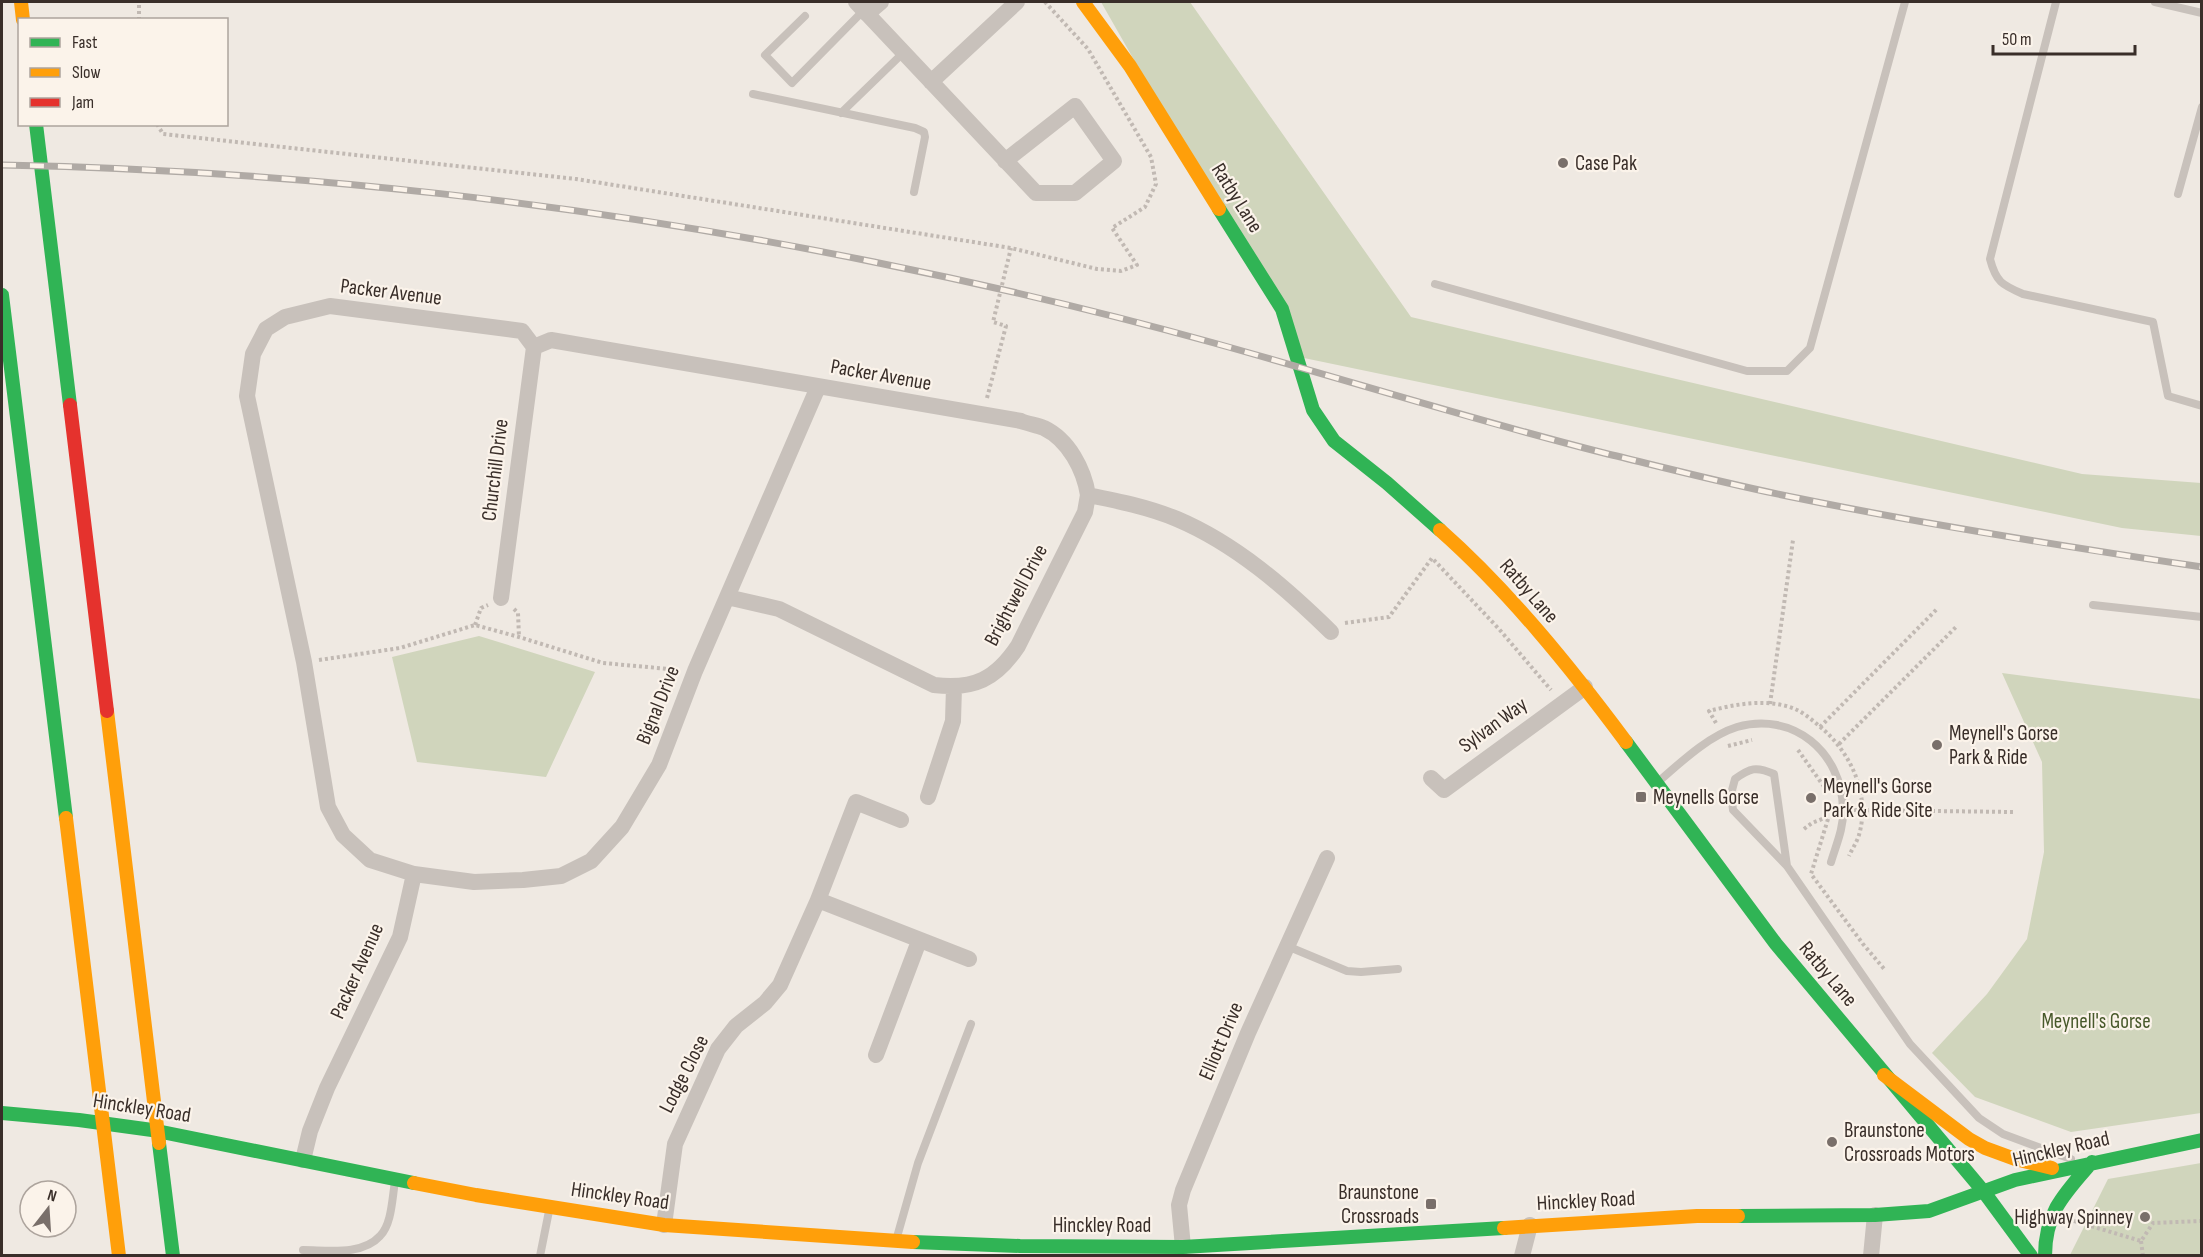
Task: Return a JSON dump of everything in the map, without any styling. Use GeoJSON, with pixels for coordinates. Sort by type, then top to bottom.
{"type":"FeatureCollection","features":[{"type":"Feature","properties":{"kind":"main road"},"geometry":{"type":"LineString","coordinates":[[21,2],[23,18]]}},
{"type":"Feature","properties":{"kind":"main road","name":"Ratby Lane"},"geometry":{"type":"LineString","coordinates":[[1083,2],[1130,66],[1282,309],[1313,411],[1334,441],[1387,483],[1475,561],[1585,687],[1776,944],[1984,1192],[2031,1256]]}},
{"type":"Feature","properties":{"kind":"main road"},"geometry":{"type":"LineString","coordinates":[[36,126],[173,1256]]}},
{"type":"Feature","properties":{"kind":"main road"},"geometry":{"type":"LineString","coordinates":[[2,295],[119,1256]]}},
{"type":"Feature","properties":{"kind":"main road"},"geometry":{"type":"LineString","coordinates":[[1884,1075],[1969,1139],[1985,1148],[2015,1159],[2058,1170]]}},
{"type":"Feature","properties":{"kind":"main road","name":"Hinckley Road"},"geometry":{"type":"LineString","coordinates":[[2,1113],[152,1130],[396,1179],[664,1225],[1019,1251],[1183,1247],[1697,1216],[1875,1215],[1929,1211],[2015,1180],[2202,1140]]}},
{"type":"Feature","properties":{"kind":"main road"},"geometry":{"type":"LineString","coordinates":[[2045,1256],[2046,1231],[2053,1215],[2088,1163]]}},
{"type":"Feature","properties":{"kind":"street"},"geometry":{"type":"LineString","coordinates":[[881,2],[862,9],[1005,161],[1036,193],[1075,193],[1114,161],[1075,106],[1005,161]]}},
{"type":"Feature","properties":{"kind":"street"},"geometry":{"type":"LineString","coordinates":[[931,82],[1017,2]]}},
{"type":"Feature","properties":{"kind":"street","name":"Packer Avenue"},"geometry":{"type":"LineString","coordinates":[[303,1160],[310,1131],[327,1088],[400,937],[414,874],[370,860],[343,835],[328,807],[304,662],[247,396],[253,354],[266,329],[285,317],[330,306],[522,332],[534,347],[551,340],[1021,421],[1046,429],[1071,451],[1085,477],[1088,495]]}},
{"type":"Feature","properties":{"kind":"street","name":"Churchill Drive"},"geometry":{"type":"LineString","coordinates":[[501,598],[534,347]]}},
{"type":"Feature","properties":{"kind":"street","name":"Bignal Drive"},"geometry":{"type":"LineString","coordinates":[[414,874],[474,882],[561,876],[591,861],[622,827],[659,765],[695,671],[818,387]]}},
{"type":"Feature","properties":{"kind":"street"},"geometry":{"type":"LineString","coordinates":[[1088,495],[1134,505],[1177,519],[1214,538],[1291,593],[1331,632]]}},
{"type":"Feature","properties":{"kind":"street","name":"Brightwell Drive"},"geometry":{"type":"LineString","coordinates":[[727,597],[779,609],[934,685],[954,687],[976,684],[994,674],[1008,662],[1018,646],[1085,512],[1088,495]]}},
{"type":"Feature","properties":{"kind":"street"},"geometry":{"type":"LineString","coordinates":[[928,797],[953,721],[954,687]]}},
{"type":"Feature","properties":{"kind":"street","name":"Sylvan Way"},"geometry":{"type":"LineString","coordinates":[[1431,778],[1444,790],[1585,687]]}},
{"type":"Feature","properties":{"kind":"street","name":"Lodge Close"},"geometry":{"type":"LineString","coordinates":[[664,1225],[675,1144],[680,1131],[718,1049],[736,1026],[765,1003],[780,985],[818,900],[856,802],[901,820]]}},
{"type":"Feature","properties":{"kind":"street","name":"Elliott Drive"},"geometry":{"type":"LineString","coordinates":[[1183,1247],[1179,1205],[1183,1190],[1248,1033],[1327,858]]}},
{"type":"Feature","properties":{"kind":"street"},"geometry":{"type":"LineString","coordinates":[[818,900],[969,959]]}},
{"type":"Feature","properties":{"kind":"street"},"geometry":{"type":"LineString","coordinates":[[876,1054],[919,940]]}},
{"type":"Feature","properties":{"kind":"street"},"geometry":{"type":"LineString","coordinates":[[1871,1256],[1875,1215]]}},
{"type":"Feature","properties":{"kind":"street"},"geometry":{"type":"LineString","coordinates":[[1522,1256],[1530,1225]]}},
{"type":"Feature","properties":{"kind":"lane"},"geometry":{"type":"LineString","coordinates":[[1435,284],[1747,370],[1787,371],[1810,348],[1905,2]]}},
{"type":"Feature","properties":{"kind":"lane"},"geometry":{"type":"LineString","coordinates":[[2056,2],[1990,259],[1994,275],[2005,286],[2023,294],[2153,322],[2168,396],[2202,406]]}},
{"type":"Feature","properties":{"kind":"lane"},"geometry":{"type":"LineString","coordinates":[[2155,2],[2202,13]]}},
{"type":"Feature","properties":{"kind":"lane"},"geometry":{"type":"LineString","coordinates":[[805,16],[765,55],[792,83],[862,9]]}},
{"type":"Feature","properties":{"kind":"lane"},"geometry":{"type":"LineString","coordinates":[[841,113],[903,53]]}},
{"type":"Feature","properties":{"kind":"lane"},"geometry":{"type":"LineString","coordinates":[[753,94],[915,128],[924,132],[925,137],[914,192]]}},
{"type":"Feature","properties":{"kind":"lane"},"geometry":{"type":"LineString","coordinates":[[2178,194],[2202,107]]}},
{"type":"Feature","properties":{"kind":"lane"},"geometry":{"type":"LineString","coordinates":[[2093,605],[2202,617]]}},
{"type":"Feature","properties":{"kind":"lane"},"geometry":{"type":"LineString","coordinates":[[1656,783],[1691,753],[1740,726],[1762,724],[1786,728],[1805,736],[1818,745],[1838,777],[1843,810],[1842,827],[1831,862]]}},
{"type":"Feature","properties":{"kind":"lane"},"geometry":{"type":"LineString","coordinates":[[1787,866],[1774,774],[1763,769],[1748,769],[1735,779],[1731,794],[1733,810],[1787,866],[1910,1044],[1978,1118],[2010,1137],[2088,1163]]}},
{"type":"Feature","properties":{"kind":"lane"},"geometry":{"type":"LineString","coordinates":[[1287,945],[1347,970],[1361,972],[1398,969]]}},
{"type":"Feature","properties":{"kind":"lane"},"geometry":{"type":"LineString","coordinates":[[896,1241],[918,1163],[971,1024]]}},
{"type":"Feature","properties":{"kind":"lane"},"geometry":{"type":"LineString","coordinates":[[303,1250],[353,1250],[380,1236],[388,1222],[396,1179]]}},
{"type":"Feature","properties":{"kind":"lane"},"geometry":{"type":"LineString","coordinates":[[540,1256],[549,1207]]}},
{"type":"Feature","properties":{"kind":"path"},"geometry":{"type":"LineString","coordinates":[[139,2],[139,18]]}},
{"type":"Feature","properties":{"kind":"path"},"geometry":{"type":"LineString","coordinates":[[158,126],[163,134],[576,179],[1011,248],[1097,269],[1121,272],[1137,265],[1112,228],[1145,207],[1156,184],[1151,157],[1088,49],[1045,2]]}},
{"type":"Feature","properties":{"kind":"path"},"geometry":{"type":"LineString","coordinates":[[982,415],[1006,326],[993,322],[1011,248]]}},
{"type":"Feature","properties":{"kind":"path"},"geometry":{"type":"LineString","coordinates":[[1770,704],[1793,540]]}},
{"type":"Feature","properties":{"kind":"path"},"geometry":{"type":"LineString","coordinates":[[1331,632],[1337,624],[1389,617],[1432,558],[1499,629],[1562,703]]}},
{"type":"Feature","properties":{"kind":"path"},"geometry":{"type":"LineString","coordinates":[[475,625],[481,608],[501,598],[518,613],[519,637]]}},
{"type":"Feature","properties":{"kind":"path"},"geometry":{"type":"LineString","coordinates":[[1820,727],[1937,609]]}},
{"type":"Feature","properties":{"kind":"path"},"geometry":{"type":"LineString","coordinates":[[304,662],[400,648],[475,625],[603,663],[695,671]]}},
{"type":"Feature","properties":{"kind":"path"},"geometry":{"type":"LineString","coordinates":[[1839,744],[1957,626]]}},
{"type":"Feature","properties":{"kind":"path"},"geometry":{"type":"LineString","coordinates":[[1729,747],[1761,737]]}},
{"type":"Feature","properties":{"kind":"path"},"geometry":{"type":"LineString","coordinates":[[1791,746],[1800,752],[1826,790]]}},
{"type":"Feature","properties":{"kind":"path"},"geometry":{"type":"LineString","coordinates":[[1828,808],[1828,816],[1811,874],[1885,970]]}},
{"type":"Feature","properties":{"kind":"path"},"geometry":{"type":"LineString","coordinates":[[1843,810],[2013,812]]}},
{"type":"Feature","properties":{"kind":"path"},"geometry":{"type":"LineString","coordinates":[[1804,829],[1812,823]]}},
{"type":"Feature","properties":{"kind":"path"},"geometry":{"type":"LineString","coordinates":[[2053,1215],[2141,1241]]}},
{"type":"Feature","properties":{"kind":"path"},"geometry":{"type":"LineString","coordinates":[[2143,1256],[2141,1241],[2153,1222],[2202,1221]]}},
{"type":"Feature","properties":{"kind":"green space"},"geometry":{"type":"Polygon","coordinates":[[[1101,2],[1190,2],[1411,317],[2082,474],[2201,483],[2201,536],[2122,528],[1304,358],[1101,2]]]}},
{"type":"Feature","properties":{"kind":"green space"},"geometry":{"type":"Polygon","coordinates":[[[479,636],[595,672],[546,777],[417,762],[392,657],[479,636]]]}},
{"type":"Feature","properties":{"kind":"green space","name":"Meynell's Gorse"},"geometry":{"type":"Polygon","coordinates":[[[2002,673],[2201,699],[2201,1113],[2071,1132],[1975,1097],[1932,1053],[1987,994],[2027,939],[2044,852],[2042,762],[2002,673]]]}},
{"type":"Feature","properties":{"kind":"green space","name":"Highway Spinney"},"geometry":{"type":"Polygon","coordinates":[[[2201,1163],[2201,1255],[2070,1255],[2108,1179],[2201,1163]]]}},
{"type":"Feature","properties":{"kind":"railway"},"geometry":{"type":"LineString","coordinates":[[2,165],[221,174],[330,183],[550,207],[767,241],[917,271],[1087,310],[1214,343],[1555,440],[1752,489],[1951,527],[2202,567]]}},
{"type":"Feature","properties":{"kind":"traffic: fast"},"geometry":{"type":"LineString","coordinates":[[36,126],[70,405]]}},
{"type":"Feature","properties":{"kind":"traffic: fast"},"geometry":{"type":"LineString","coordinates":[[1219,209],[1282,309],[1313,410],[1334,441],[1387,483],[1440,530]]}},
{"type":"Feature","properties":{"kind":"traffic: fast"},"geometry":{"type":"LineString","coordinates":[[2,295],[66,818]]}},
{"type":"Feature","properties":{"kind":"traffic: fast"},"geometry":{"type":"LineString","coordinates":[[1626,742],[1776,944],[1984,1192],[2031,1256]]}},
{"type":"Feature","properties":{"kind":"traffic: fast"},"geometry":{"type":"LineString","coordinates":[[2,1113],[152,1130],[414,1183]]}},
{"type":"Feature","properties":{"kind":"traffic: fast"},"geometry":{"type":"LineString","coordinates":[[1738,1216],[1875,1215],[1929,1211],[2015,1180],[2202,1140]]}},
{"type":"Feature","properties":{"kind":"traffic: fast"},"geometry":{"type":"LineString","coordinates":[[159,1143],[173,1256]]}},
{"type":"Feature","properties":{"kind":"traffic: fast"},"geometry":{"type":"LineString","coordinates":[[2045,1256],[2049,1227],[2058,1204],[2092,1162]]}},
{"type":"Feature","properties":{"kind":"traffic: fast"},"geometry":{"type":"LineString","coordinates":[[913,1242],[1020,1246],[1183,1247],[1504,1228]]}},
{"type":"Feature","properties":{"kind":"traffic: slow"},"geometry":{"type":"LineString","coordinates":[[21,2],[23,18]]}},
{"type":"Feature","properties":{"kind":"traffic: slow"},"geometry":{"type":"LineString","coordinates":[[1083,2],[1130,66],[1219,209]]}},
{"type":"Feature","properties":{"kind":"traffic: slow"},"geometry":{"type":"LineString","coordinates":[[1440,530],[1515,604],[1626,742]]}},
{"type":"Feature","properties":{"kind":"traffic: slow"},"geometry":{"type":"LineString","coordinates":[[107,711],[159,1143]]}},
{"type":"Feature","properties":{"kind":"traffic: slow"},"geometry":{"type":"LineString","coordinates":[[66,818],[119,1256]]}},
{"type":"Feature","properties":{"kind":"traffic: slow"},"geometry":{"type":"LineString","coordinates":[[1884,1075],[1969,1139],[1985,1148],[2015,1159],[2052,1168]]}},
{"type":"Feature","properties":{"kind":"traffic: slow"},"geometry":{"type":"LineString","coordinates":[[414,1183],[664,1225],[913,1242]]}},
{"type":"Feature","properties":{"kind":"traffic: slow"},"geometry":{"type":"LineString","coordinates":[[1504,1228],[1697,1216],[1738,1216]]}},
{"type":"Feature","properties":{"kind":"traffic: jam"},"geometry":{"type":"LineString","coordinates":[[70,405],[107,711]]}},
{"type":"Feature","properties":{"kind":"place","name":"Case Pak"},"geometry":{"type":"Point","coordinates":[1563,163]}},
{"type":"Feature","properties":{"kind":"place","name":"Meynell's Gorse Park & Ride"},"geometry":{"type":"Point","coordinates":[1937,745]}},
{"type":"Feature","properties":{"kind":"place","name":"Meynells Gorse"},"geometry":{"type":"Point","coordinates":[1641,797]}},
{"type":"Feature","properties":{"kind":"place","name":"Meynell's Gorse Park & Ride Site"},"geometry":{"type":"Point","coordinates":[1811,798]}},
{"type":"Feature","properties":{"kind":"place","name":"Braunstone Crossroads Motors"},"geometry":{"type":"Point","coordinates":[1832,1142]}},
{"type":"Feature","properties":{"kind":"place","name":"Braunstone Crossroads"},"geometry":{"type":"Point","coordinates":[1431,1204]}},
{"type":"Feature","properties":{"kind":"place","name":"Highway Spinney"},"geometry":{"type":"Point","coordinates":[2145,1217]}}]}
